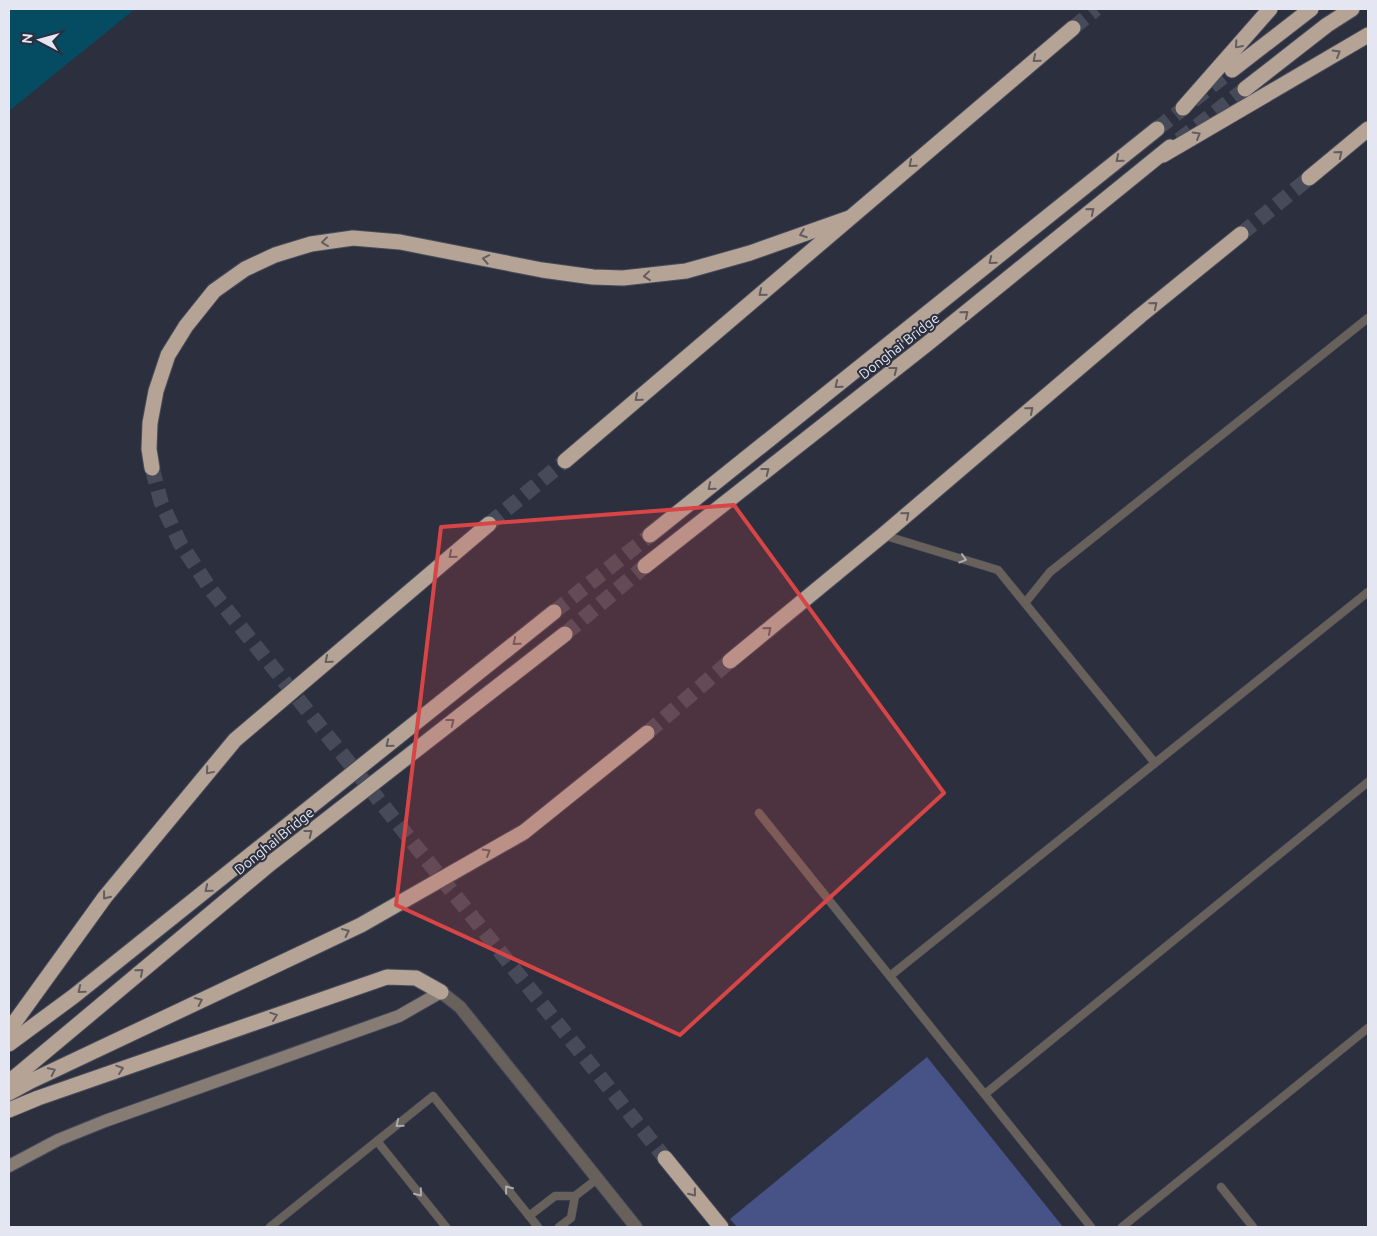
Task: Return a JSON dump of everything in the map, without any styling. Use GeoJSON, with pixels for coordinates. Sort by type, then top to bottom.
{"type":"FeatureCollection","features":[{"type":"Feature","properties":{"kind":"highway"},"geometry":{"type":"LineString","coordinates":[[1183,108],[1270,9]]}},
{"type":"Feature","properties":{"kind":"highway"},"geometry":{"type":"LineString","coordinates":[[1232,70],[1311,9]]}},
{"type":"Feature","properties":{"kind":"highway"},"geometry":{"type":"LineString","coordinates":[[1245,88],[1327,25],[1352,9]]}},
{"type":"Feature","properties":{"kind":"highway"},"geometry":{"type":"LineString","coordinates":[[565,461],[1073,28]]}},
{"type":"Feature","properties":{"kind":"highway"},"geometry":{"type":"LineString","coordinates":[[1155,160],[1368,35]]}},
{"type":"Feature","properties":{"kind":"highway","name":"Donghai Bridge"},"geometry":{"type":"LineString","coordinates":[[650,535],[1157,129]]}},
{"type":"Feature","properties":{"kind":"highway"},"geometry":{"type":"LineString","coordinates":[[1309,178],[1368,130]]}},
{"type":"Feature","properties":{"kind":"highway","name":"Donghai Bridge"},"geometry":{"type":"LineString","coordinates":[[645,566],[927,344],[1170,148]]}},
{"type":"Feature","properties":{"kind":"highway"},"geometry":{"type":"LineString","coordinates":[[152,468],[149,449],[150,423],[156,391],[168,355],[186,326],[214,292],[245,269],[274,255],[311,244],[353,238],[400,242],[593,278],[623,278],[686,272],[750,253],[849,218]]}},
{"type":"Feature","properties":{"kind":"highway"},"geometry":{"type":"LineString","coordinates":[[730,661],[883,535],[1140,316],[1241,234]]}},
{"type":"Feature","properties":{"kind":"highway"},"geometry":{"type":"LineString","coordinates":[[9,1030],[105,897],[234,740],[489,524]]}},
{"type":"Feature","properties":{"kind":"highway","name":"Donghai Bridge"},"geometry":{"type":"LineString","coordinates":[[9,1044],[74,996],[554,612]]}},
{"type":"Feature","properties":{"kind":"highway","name":"Donghai Bridge"},"geometry":{"type":"LineString","coordinates":[[9,1082],[271,863],[565,634]]}},
{"type":"Feature","properties":{"kind":"highway"},"geometry":{"type":"LineString","coordinates":[[9,1093],[361,925],[524,832],[647,733]]}},
{"type":"Feature","properties":{"kind":"highway"},"geometry":{"type":"LineString","coordinates":[[9,1110],[47,1095],[387,977],[416,978],[441,992]]}},
{"type":"Feature","properties":{"kind":"highway"},"geometry":{"type":"LineString","coordinates":[[665,1158],[721,1227]]}},
{"type":"Feature","properties":{"kind":"main road"},"geometry":{"type":"LineString","coordinates":[[9,1166],[58,1140],[105,1121],[399,1016],[441,992]]}},
{"type":"Feature","properties":{"kind":"street"},"geometry":{"type":"LineString","coordinates":[[441,992],[460,1007],[636,1227]]}},
{"type":"Feature","properties":{"kind":"lane"},"geometry":{"type":"LineString","coordinates":[[1026,603],[1050,572],[1368,318]]}},
{"type":"Feature","properties":{"kind":"lane"},"geometry":{"type":"LineString","coordinates":[[883,535],[998,570],[1155,763]]}},
{"type":"Feature","properties":{"kind":"lane"},"geometry":{"type":"LineString","coordinates":[[890,976],[1368,592]]}},
{"type":"Feature","properties":{"kind":"lane"},"geometry":{"type":"LineString","coordinates":[[985,1094],[1368,782]]}},
{"type":"Feature","properties":{"kind":"lane"},"geometry":{"type":"LineString","coordinates":[[759,813],[1091,1227]]}},
{"type":"Feature","properties":{"kind":"lane"},"geometry":{"type":"LineString","coordinates":[[1122,1227],[1368,1028]]}},
{"type":"Feature","properties":{"kind":"lane"},"geometry":{"type":"LineString","coordinates":[[270,1227],[433,1096],[538,1227]]}},
{"type":"Feature","properties":{"kind":"lane"},"geometry":{"type":"LineString","coordinates":[[377,1141],[446,1227]]}},
{"type":"Feature","properties":{"kind":"lane"},"geometry":{"type":"LineString","coordinates":[[530,1216],[555,1196],[575,1196],[597,1179]]}},
{"type":"Feature","properties":{"kind":"lane"},"geometry":{"type":"LineString","coordinates":[[1221,1187],[1253,1227]]}},
{"type":"Feature","properties":{"kind":"lane"},"geometry":{"type":"LineString","coordinates":[[559,1227],[571,1218],[575,1196]]}},
{"type":"Feature","properties":{"kind":"highlighted area"},"geometry":{"type":"Polygon","coordinates":[[[734,505],[944,793],[680,1035],[396,905],[441,527],[734,505]]]}},
{"type":"Feature","properties":{"kind":"shaded area"},"geometry":{"type":"Polygon","coordinates":[[[9,9],[135,9],[9,111],[9,9]]]}},
{"type":"Feature","properties":{"kind":"shaded area"},"geometry":{"type":"Polygon","coordinates":[[[927,1057],[1063,1227],[737,1227],[730,1219],[927,1057]]]}},
{"type":"Feature","properties":{"kind":"tunnel"},"geometry":{"type":"LineString","coordinates":[[1073,28],[1096,9]]}},
{"type":"Feature","properties":{"kind":"tunnel"},"geometry":{"type":"LineString","coordinates":[[1157,129],[1232,70]]}},
{"type":"Feature","properties":{"kind":"tunnel"},"geometry":{"type":"LineString","coordinates":[[1179,140],[1245,89]]}},
{"type":"Feature","properties":{"kind":"tunnel"},"geometry":{"type":"LineString","coordinates":[[1241,234],[1309,178]]}},
{"type":"Feature","properties":{"kind":"tunnel"},"geometry":{"type":"LineString","coordinates":[[489,524],[565,461]]}},
{"type":"Feature","properties":{"kind":"tunnel"},"geometry":{"type":"LineString","coordinates":[[152,468],[161,502],[180,543],[211,590],[665,1158]]}},
{"type":"Feature","properties":{"kind":"tunnel"},"geometry":{"type":"LineString","coordinates":[[554,612],[650,535]]}},
{"type":"Feature","properties":{"kind":"tunnel"},"geometry":{"type":"LineString","coordinates":[[565,634],[645,566]]}},
{"type":"Feature","properties":{"kind":"tunnel"},"geometry":{"type":"LineString","coordinates":[[647,733],[730,661]]}}]}
